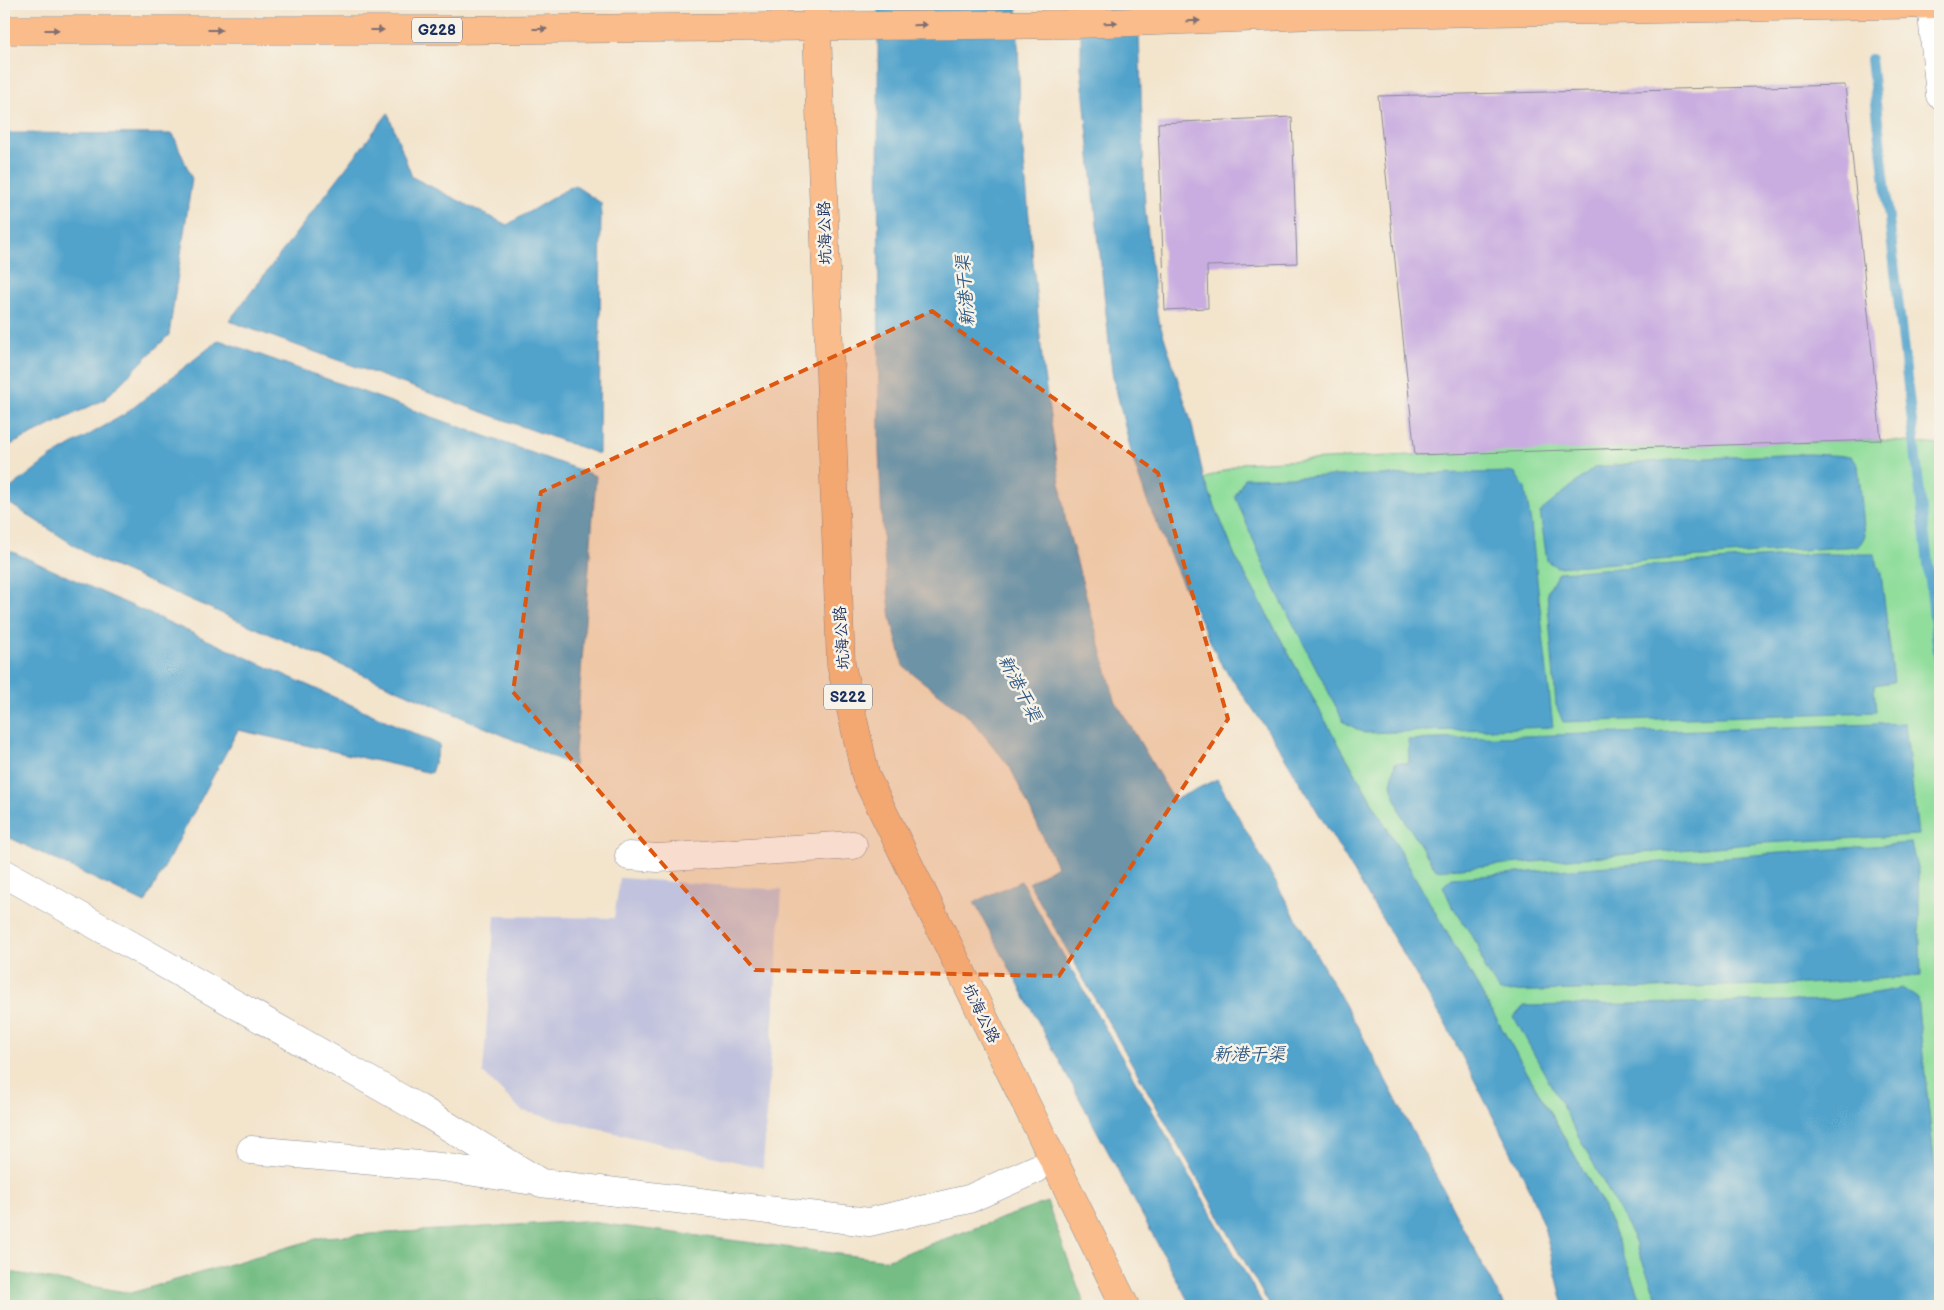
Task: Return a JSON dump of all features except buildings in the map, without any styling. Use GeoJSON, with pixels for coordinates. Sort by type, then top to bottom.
{"type":"FeatureCollection","features":[{"type":"Feature","properties":{"kind":"main road"},"geometry":{"type":"LineString","coordinates":[[1931,4],[1940,4]]}},
{"type":"Feature","properties":{"kind":"main road","name":"G228"},"geometry":{"type":"LineString","coordinates":[[4,30],[816,15],[871,26],[1077,24],[1314,16],[1931,4]]}},
{"type":"Feature","properties":{"kind":"main road","name":"坑海公路"},"geometry":{"type":"LineString","coordinates":[[816,15],[841,665],[866,777],[1125,1306]]}},
{"type":"Feature","properties":{"kind":"street"},"geometry":{"type":"LineString","coordinates":[[1931,4],[1940,95]]}},
{"type":"Feature","properties":{"kind":"street"},"geometry":{"type":"LineString","coordinates":[[629,856],[658,858],[853,846]]}},
{"type":"Feature","properties":{"kind":"street"},"geometry":{"type":"LineString","coordinates":[[4,873],[409,1103],[541,1183]]}},
{"type":"Feature","properties":{"kind":"street"},"geometry":{"type":"LineString","coordinates":[[251,1150],[442,1167],[541,1183],[869,1222],[969,1199],[1036,1169]]}},
{"type":"Feature","properties":{"kind":"highlighted area"},"geometry":{"type":"Polygon","coordinates":[[[932,311],[1158,473],[1228,719],[1059,976],[755,970],[513,692],[541,492],[932,311]]]}},
{"type":"Feature","properties":{"kind":"shaded area"},"geometry":{"type":"Polygon","coordinates":[[[620,878],[782,890],[763,1168],[522,1111],[483,1073],[495,916],[614,918],[620,878]]]}},
{"type":"Feature","properties":{"kind":"green space"},"geometry":{"type":"Polygon","coordinates":[[[1881,440],[1940,445],[1940,1306],[1644,1306],[1602,1203],[1326,722],[1235,556],[1204,479],[1242,463],[1540,449],[1881,440]]]}},
{"type":"Feature","properties":{"kind":"green space"},"geometry":{"type":"Polygon","coordinates":[[[1047,1202],[1085,1306],[4,1306],[4,1271],[131,1293],[323,1237],[582,1221],[886,1260],[1047,1202]]]}},
{"type":"Feature","properties":{"kind":"water","name":"新港干渠"},"geometry":{"type":"Polygon","coordinates":[[[878,4],[1017,4],[1020,114],[1043,369],[1066,523],[1115,700],[1174,800],[1217,779],[1361,1033],[1504,1306],[1270,1306],[1029,883],[1057,866],[1010,767],[970,718],[904,667],[891,619],[883,547],[879,450],[878,4]]]}},
{"type":"Feature","properties":{"kind":"water"},"geometry":{"type":"Polygon","coordinates":[[[1081,4],[1138,4],[1145,208],[1157,315],[1191,421],[1204,479],[1235,556],[1326,722],[1602,1203],[1644,1306],[1564,1306],[1544,1227],[1525,1179],[1446,1025],[1275,741],[1220,662],[1180,578],[1147,501],[1133,460],[1112,372],[1081,67],[1081,4]]]}},
{"type":"Feature","properties":{"kind":"water"},"geometry":{"type":"Polygon","coordinates":[[[388,113],[412,177],[507,225],[574,185],[601,203],[599,454],[229,321],[388,113]]]}},
{"type":"Feature","properties":{"kind":"water"},"geometry":{"type":"Polygon","coordinates":[[[4,133],[173,134],[192,179],[169,335],[105,399],[4,448],[4,133]]]}},
{"type":"Feature","properties":{"kind":"water"},"geometry":{"type":"Polygon","coordinates":[[[219,340],[596,476],[574,766],[94,558],[4,500],[4,493],[51,457],[125,414],[219,340]]]}},
{"type":"Feature","properties":{"kind":"water"},"geometry":{"type":"Polygon","coordinates":[[[1808,454],[1851,456],[1858,465],[1865,536],[1859,546],[1557,567],[1547,561],[1540,512],[1595,467],[1680,459],[1808,454]]]}},
{"type":"Feature","properties":{"kind":"water"},"geometry":{"type":"Polygon","coordinates":[[[1514,472],[1525,488],[1531,524],[1553,727],[1364,733],[1344,722],[1268,575],[1235,496],[1245,478],[1514,472]]]}},
{"type":"Feature","properties":{"kind":"water"},"geometry":{"type":"Polygon","coordinates":[[[4,548],[440,745],[431,773],[238,730],[145,903],[4,835],[4,548]]]}},
{"type":"Feature","properties":{"kind":"water"},"geometry":{"type":"Polygon","coordinates":[[[1815,554],[1874,554],[1881,574],[1894,682],[1874,685],[1876,712],[1563,722],[1556,705],[1547,592],[1559,572],[1815,554]]]}},
{"type":"Feature","properties":{"kind":"water"},"geometry":{"type":"Polygon","coordinates":[[[1905,723],[1918,835],[1764,843],[1436,870],[1402,816],[1391,785],[1395,763],[1409,763],[1408,740],[1905,723]]]}},
{"type":"Feature","properties":{"kind":"water"},"geometry":{"type":"Polygon","coordinates":[[[1911,843],[1918,871],[1921,976],[1805,984],[1500,992],[1484,968],[1478,945],[1451,904],[1443,886],[1452,878],[1911,843]]]}},
{"type":"Feature","properties":{"kind":"water"},"geometry":{"type":"Polygon","coordinates":[[[1021,881],[1264,1306],[1191,1306],[974,902],[1021,881]]]}},
{"type":"Feature","properties":{"kind":"water"},"geometry":{"type":"Polygon","coordinates":[[[1902,988],[1917,998],[1940,1216],[1940,1306],[1660,1306],[1632,1235],[1514,1017],[1524,1006],[1836,1000],[1902,988]]]}},
{"type":"Feature","properties":{"kind":"waterway"},"geometry":{"type":"LineString","coordinates":[[1871,59],[1940,670]]}}]}
